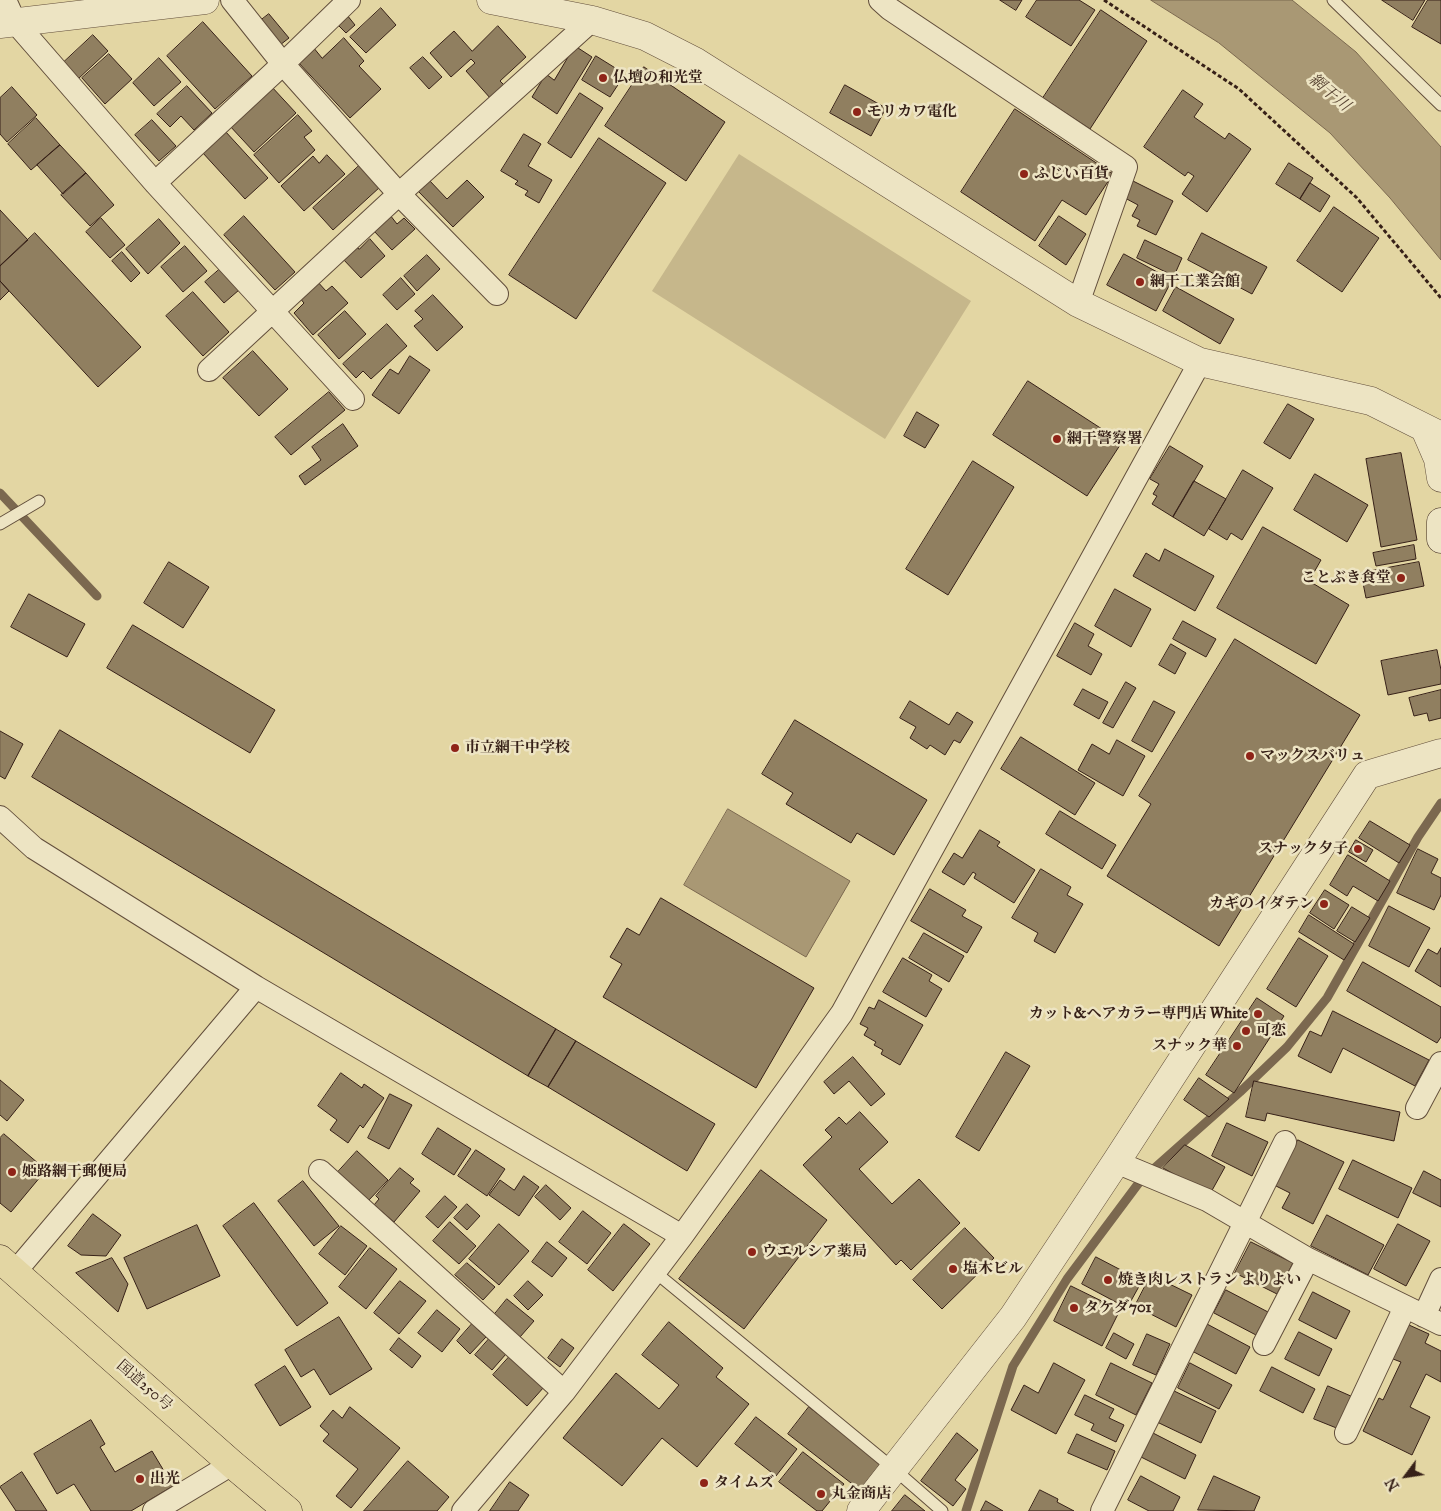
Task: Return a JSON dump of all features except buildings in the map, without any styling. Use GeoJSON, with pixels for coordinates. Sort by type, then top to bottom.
{"type":"FeatureCollection","features":[{"type":"Feature","properties":{"kind":"highway","name":"国道250号"},"geometry":{"type":"LineString","coordinates":[[8,1266],[232,1464],[288,1511]]}},
{"type":"Feature","properties":{"kind":"street"},"geometry":{"type":"LineString","coordinates":[[6,15],[204,0]]}},
{"type":"Feature","properties":{"kind":"street"},"geometry":{"type":"LineString","coordinates":[[232,0],[283,64],[399,194],[497,294]]}},
{"type":"Feature","properties":{"kind":"street"},"geometry":{"type":"LineString","coordinates":[[155,184],[349,0]]}},
{"type":"Feature","properties":{"kind":"street"},"geometry":{"type":"LineString","coordinates":[[491,0],[557,7],[645,36],[696,62],[1078,303],[1200,362],[1371,401],[1433,432],[1441,478]]}},
{"type":"Feature","properties":{"kind":"street"},"geometry":{"type":"LineString","coordinates":[[880,0],[1126,167],[1078,303]]}},
{"type":"Feature","properties":{"kind":"street"},"geometry":{"type":"LineString","coordinates":[[6,15],[155,184],[353,399]]}},
{"type":"Feature","properties":{"kind":"street"},"geometry":{"type":"LineString","coordinates":[[209,370],[399,194],[592,20]]}},
{"type":"Feature","properties":{"kind":"street"},"geometry":{"type":"LineString","coordinates":[[463,1511],[564,1392],[682,1236],[842,1013],[1200,362]]}},
{"type":"Feature","properties":{"kind":"street"},"geometry":{"type":"LineString","coordinates":[[1441,522],[1441,539]]}},
{"type":"Feature","properties":{"kind":"street"},"geometry":{"type":"LineString","coordinates":[[861,1511],[1013,1317],[1367,775],[1441,752]]}},
{"type":"Feature","properties":{"kind":"street"},"geometry":{"type":"LineString","coordinates":[[0,817],[34,848],[256,987],[682,1236]]}},
{"type":"Feature","properties":{"kind":"street"},"geometry":{"type":"LineString","coordinates":[[8,1266],[256,987]]}},
{"type":"Feature","properties":{"kind":"street"},"geometry":{"type":"LineString","coordinates":[[1417,1108],[1441,1063]]}},
{"type":"Feature","properties":{"kind":"street"},"geometry":{"type":"LineString","coordinates":[[1102,1511],[1285,1142]]}},
{"type":"Feature","properties":{"kind":"street"},"geometry":{"type":"LineString","coordinates":[[1116,1162],[1207,1200],[1308,1259],[1423,1316]]}},
{"type":"Feature","properties":{"kind":"street"},"geometry":{"type":"LineString","coordinates":[[320,1171],[564,1392]]}},
{"type":"Feature","properties":{"kind":"street"},"geometry":{"type":"LineString","coordinates":[[1264,1344],[1308,1259]]}},
{"type":"Feature","properties":{"kind":"street"},"geometry":{"type":"LineString","coordinates":[[1346,1433],[1423,1316],[1441,1279]]}},
{"type":"Feature","properties":{"kind":"street"},"geometry":{"type":"LineString","coordinates":[[154,1511],[232,1464]]}},
{"type":"Feature","properties":{"kind":"lane"},"geometry":{"type":"LineString","coordinates":[[1333,0],[1441,105]]}},
{"type":"Feature","properties":{"kind":"lane"},"geometry":{"type":"LineString","coordinates":[[4,522],[39,501]]}},
{"type":"Feature","properties":{"kind":"lane"},"geometry":{"type":"LineString","coordinates":[[655,1272],[894,1469],[942,1511]]}},
{"type":"Feature","properties":{"kind":"path"},"geometry":{"type":"LineString","coordinates":[[1104,0],[1239,89],[1357,198],[1441,298]]}},
{"type":"Feature","properties":{"kind":"shaded area"},"geometry":{"type":"Polygon","coordinates":[[[739,154],[971,301],[885,439],[652,291],[739,154]]]}},
{"type":"Feature","properties":{"kind":"water","name":"網干川"},"geometry":{"type":"Polygon","coordinates":[[[1151,0],[1292,0],[1356,52],[1441,147],[1441,260],[1390,198],[1330,133],[1219,43],[1151,0]]]}},
{"type":"Feature","properties":{"kind":"water"},"geometry":{"type":"Polygon","coordinates":[[[728,809],[850,881],[806,957],[684,885],[728,809]]]}},
{"type":"Feature","properties":{"kind":"waterway"},"geometry":{"type":"LineString","coordinates":[[0,493],[97,596]]}},
{"type":"Feature","properties":{"kind":"waterway"},"geometry":{"type":"LineString","coordinates":[[966,1511],[1013,1366],[1067,1279],[1141,1180],[1240,1092],[1287,1047],[1327,998],[1418,837],[1441,803]]}},
{"type":"Feature","properties":{"kind":"place","name":"仏壇の和光堂"},"geometry":{"type":"Point","coordinates":[603,78]}},
{"type":"Feature","properties":{"kind":"place","name":"モリカワ電化"},"geometry":{"type":"Point","coordinates":[857,112]}},
{"type":"Feature","properties":{"kind":"place","name":"ふじい百貨"},"geometry":{"type":"Point","coordinates":[1024,174]}},
{"type":"Feature","properties":{"kind":"place","name":"網干工業会館"},"geometry":{"type":"Point","coordinates":[1140,282]}},
{"type":"Feature","properties":{"kind":"place","name":"網干警察署"},"geometry":{"type":"Point","coordinates":[1057,439]}},
{"type":"Feature","properties":{"kind":"place","name":"ことぶき食堂"},"geometry":{"type":"Point","coordinates":[1401,578]}},
{"type":"Feature","properties":{"kind":"place","name":"市立網干中学校"},"geometry":{"type":"Point","coordinates":[455,748]}},
{"type":"Feature","properties":{"kind":"place","name":"マックスバリュ"},"geometry":{"type":"Point","coordinates":[1250,756]}},
{"type":"Feature","properties":{"kind":"place","name":"スナック夕子"},"geometry":{"type":"Point","coordinates":[1358,849]}},
{"type":"Feature","properties":{"kind":"place","name":"カギのイダテン"},"geometry":{"type":"Point","coordinates":[1324,904]}},
{"type":"Feature","properties":{"kind":"place","name":"カット&ヘアカラー専門店 White"},"geometry":{"type":"Point","coordinates":[1258,1014]}},
{"type":"Feature","properties":{"kind":"place","name":"可恋"},"geometry":{"type":"Point","coordinates":[1246,1031]}},
{"type":"Feature","properties":{"kind":"place","name":"スナック華"},"geometry":{"type":"Point","coordinates":[1237,1046]}},
{"type":"Feature","properties":{"kind":"place","name":"姫路網干郵便局"},"geometry":{"type":"Point","coordinates":[12,1172]}},
{"type":"Feature","properties":{"kind":"place","name":"ウエルシア薬局"},"geometry":{"type":"Point","coordinates":[752,1252]}},
{"type":"Feature","properties":{"kind":"place","name":"塩木ビル"},"geometry":{"type":"Point","coordinates":[953,1269]}},
{"type":"Feature","properties":{"kind":"place","name":"焼き肉レストラン よりよい"},"geometry":{"type":"Point","coordinates":[1108,1280]}},
{"type":"Feature","properties":{"kind":"place","name":"タケダ701"},"geometry":{"type":"Point","coordinates":[1074,1308]}},
{"type":"Feature","properties":{"kind":"place","name":"出光"},"geometry":{"type":"Point","coordinates":[140,1479]}},
{"type":"Feature","properties":{"kind":"place","name":"タイムズ"},"geometry":{"type":"Point","coordinates":[704,1483]}},
{"type":"Feature","properties":{"kind":"place","name":"丸金商店"},"geometry":{"type":"Point","coordinates":[821,1494]}}]}
